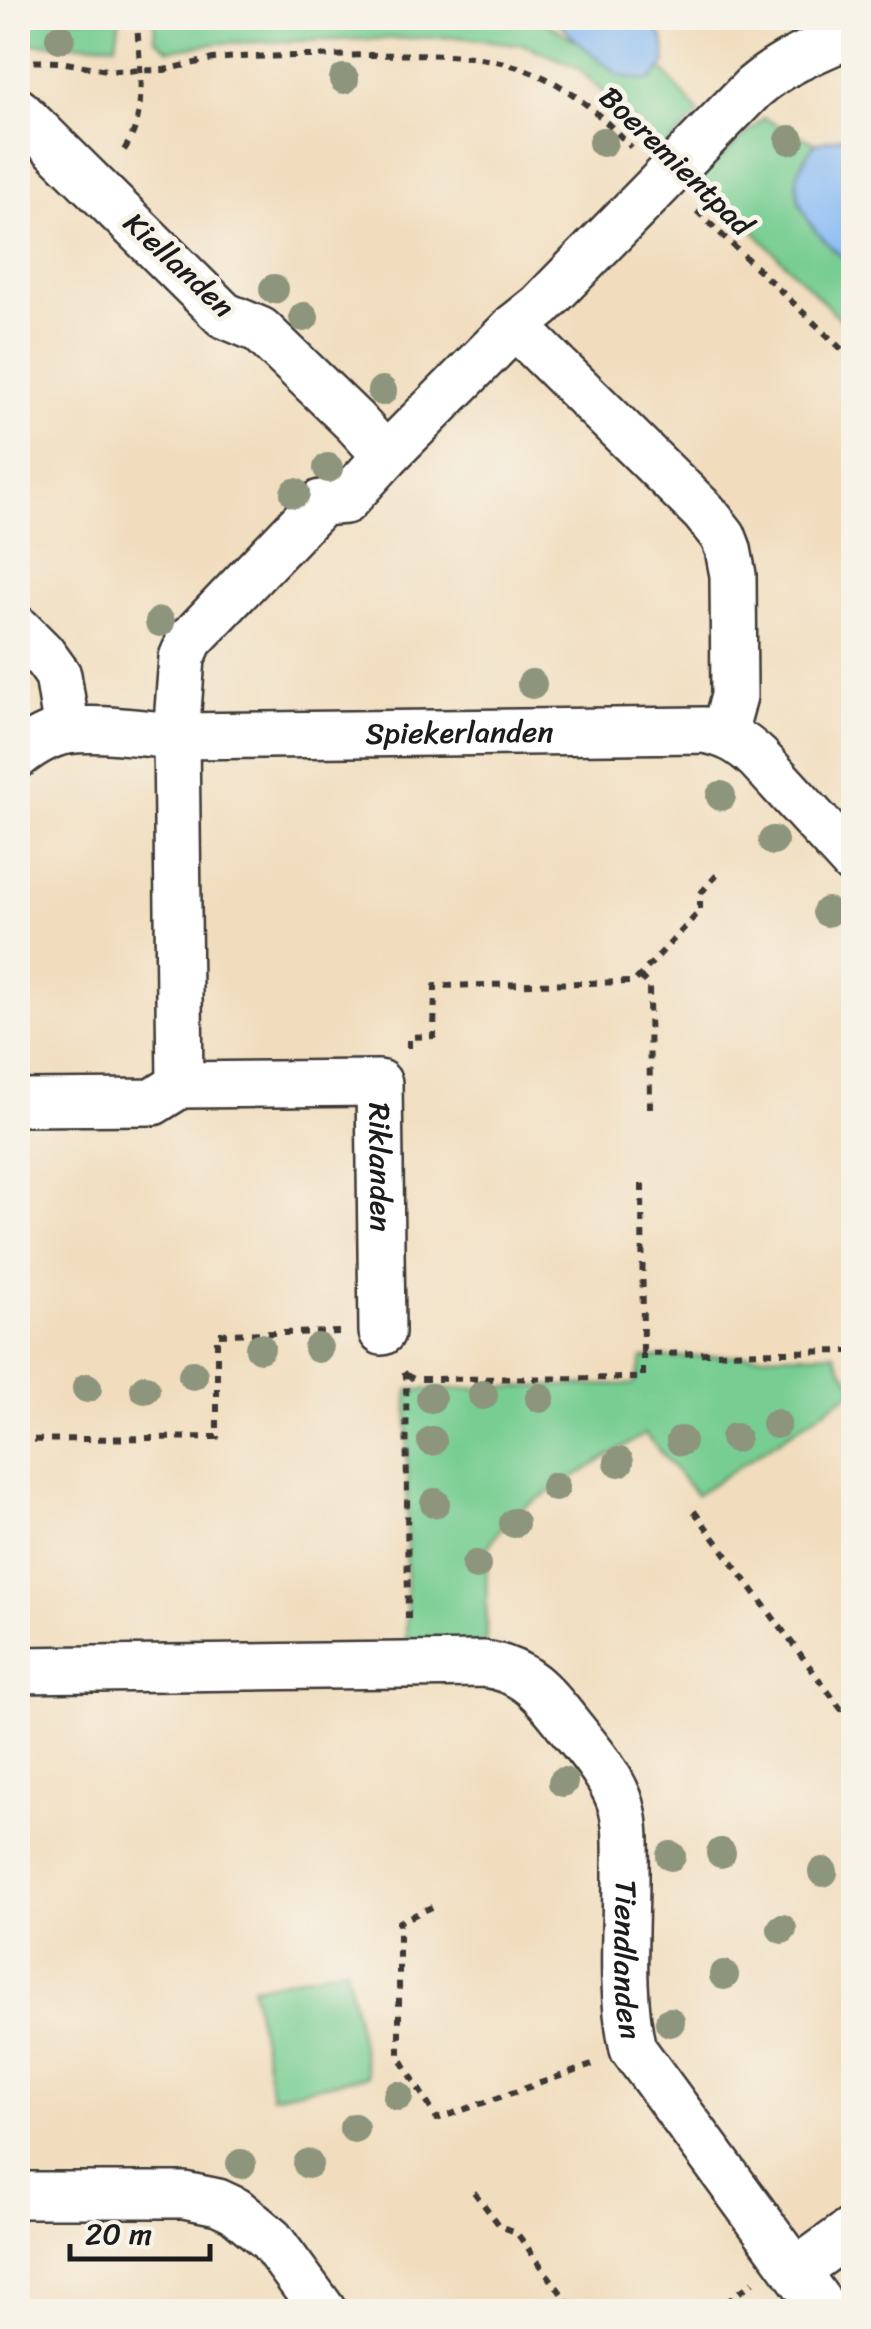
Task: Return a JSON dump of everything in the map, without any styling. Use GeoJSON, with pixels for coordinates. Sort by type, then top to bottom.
{"type":"FeatureCollection","features":[{"type":"Feature","properties":{"kind":"street"},"geometry":{"type":"LineString","coordinates":[[180,1085],[176,736],[182,658],[190,640],[321,503],[344,500],[753,88],[797,57],[854,34]]}},
{"type":"Feature","properties":{"kind":"street","name":"Kiellanden"},"geometry":{"type":"LineString","coordinates":[[18,112],[224,315],[260,330],[386,456]]}},
{"type":"Feature","properties":{"kind":"street"},"geometry":{"type":"LineString","coordinates":[[515,326],[704,512],[723,536],[733,574],[734,696],[724,733],[758,758],[854,863]]}},
{"type":"Feature","properties":{"kind":"street"},"geometry":{"type":"LineString","coordinates":[[18,629],[58,675],[68,731]]}},
{"type":"Feature","properties":{"kind":"street","name":"Spiekerlanden"},"geometry":{"type":"LineString","coordinates":[[18,755],[46,737],[96,730],[176,736],[682,730],[724,733]]}},
{"type":"Feature","properties":{"kind":"street","name":"Riklanden"},"geometry":{"type":"LineString","coordinates":[[18,1102],[153,1102],[180,1085],[379,1083],[382,1332]]}},
{"type":"Feature","properties":{"kind":"street","name":"Tiendlanden"},"geometry":{"type":"LineString","coordinates":[[18,1670],[484,1664],[523,1676],[546,1695],[609,1776],[621,1803],[626,1834],[626,2010],[633,2050],[826,2312]]}},
{"type":"Feature","properties":{"kind":"street"},"geometry":{"type":"LineString","coordinates":[[18,2195],[184,2195],[218,2202],[235,2210],[271,2240],[324,2312]]}},
{"type":"Feature","properties":{"kind":"street"},"geometry":{"type":"LineString","coordinates":[[796,2271],[854,2230]]}},
{"type":"Feature","properties":{"kind":"path"},"geometry":{"type":"LineString","coordinates":[[92,184],[130,141],[139,110],[137,18]]}},
{"type":"Feature","properties":{"kind":"path","name":"Boeremientpad"},"geometry":{"type":"LineString","coordinates":[[18,60],[113,71],[164,70],[240,57],[428,54],[480,57],[531,72],[595,110],[854,361]]}},
{"type":"Feature","properties":{"kind":"path"},"geometry":{"type":"LineString","coordinates":[[379,1083],[409,1065],[410,1037],[434,1036],[435,986],[634,982],[700,911],[700,894],[717,875]]}},
{"type":"Feature","properties":{"kind":"path"},"geometry":{"type":"LineString","coordinates":[[640,976],[649,986],[650,1108]]}},
{"type":"Feature","properties":{"kind":"path"},"geometry":{"type":"LineString","coordinates":[[406,1375],[414,1379],[642,1378],[642,1184]]}},
{"type":"Feature","properties":{"kind":"path"},"geometry":{"type":"LineString","coordinates":[[18,1440],[217,1437],[217,1334],[382,1332],[406,1375],[408,1665]]}},
{"type":"Feature","properties":{"kind":"path"},"geometry":{"type":"LineString","coordinates":[[644,1354],[852,1351]]}},
{"type":"Feature","properties":{"kind":"path"},"geometry":{"type":"LineString","coordinates":[[694,1511],[841,1709],[854,1700]]}},
{"type":"Feature","properties":{"kind":"path"},"geometry":{"type":"LineString","coordinates":[[432,1906],[399,1922],[400,2056],[437,2119],[633,2050]]}},
{"type":"Feature","properties":{"kind":"path"},"geometry":{"type":"LineString","coordinates":[[474,2192],[500,2226],[516,2232],[575,2312]]}},
{"type":"Feature","properties":{"kind":"green space"},"geometry":{"type":"Polygon","coordinates":[[[18,18],[120,18],[116,44],[18,44],[18,18]]]}},
{"type":"Feature","properties":{"kind":"green space"},"geometry":{"type":"Polygon","coordinates":[[[154,18],[538,18],[578,42],[620,76],[650,81],[661,68],[699,113],[663,150],[577,67],[525,45],[456,37],[220,43],[169,50],[155,39],[154,18]]]}},
{"type":"Feature","properties":{"kind":"green space"},"geometry":{"type":"Polygon","coordinates":[[[764,118],[815,143],[799,170],[797,192],[814,228],[853,265],[853,332],[700,177],[764,118]]]}},
{"type":"Feature","properties":{"kind":"green space"},"geometry":{"type":"Polygon","coordinates":[[[835,1353],[853,1391],[696,1495],[645,1434],[510,1516],[487,1548],[486,1643],[406,1644],[408,1390],[634,1384],[643,1358],[835,1353]]]}},
{"type":"Feature","properties":{"kind":"green space"},"geometry":{"type":"Polygon","coordinates":[[[346,1967],[367,2076],[272,2096],[252,1987],[346,1967]]]}},
{"type":"Feature","properties":{"kind":"water"},"geometry":{"type":"Polygon","coordinates":[[[555,18],[646,18],[663,38],[666,63],[650,81],[620,76],[555,18]]]}},
{"type":"Feature","properties":{"kind":"water"},"geometry":{"type":"Polygon","coordinates":[[[854,134],[853,265],[814,228],[801,205],[797,179],[815,143],[854,134]]]}}]}
